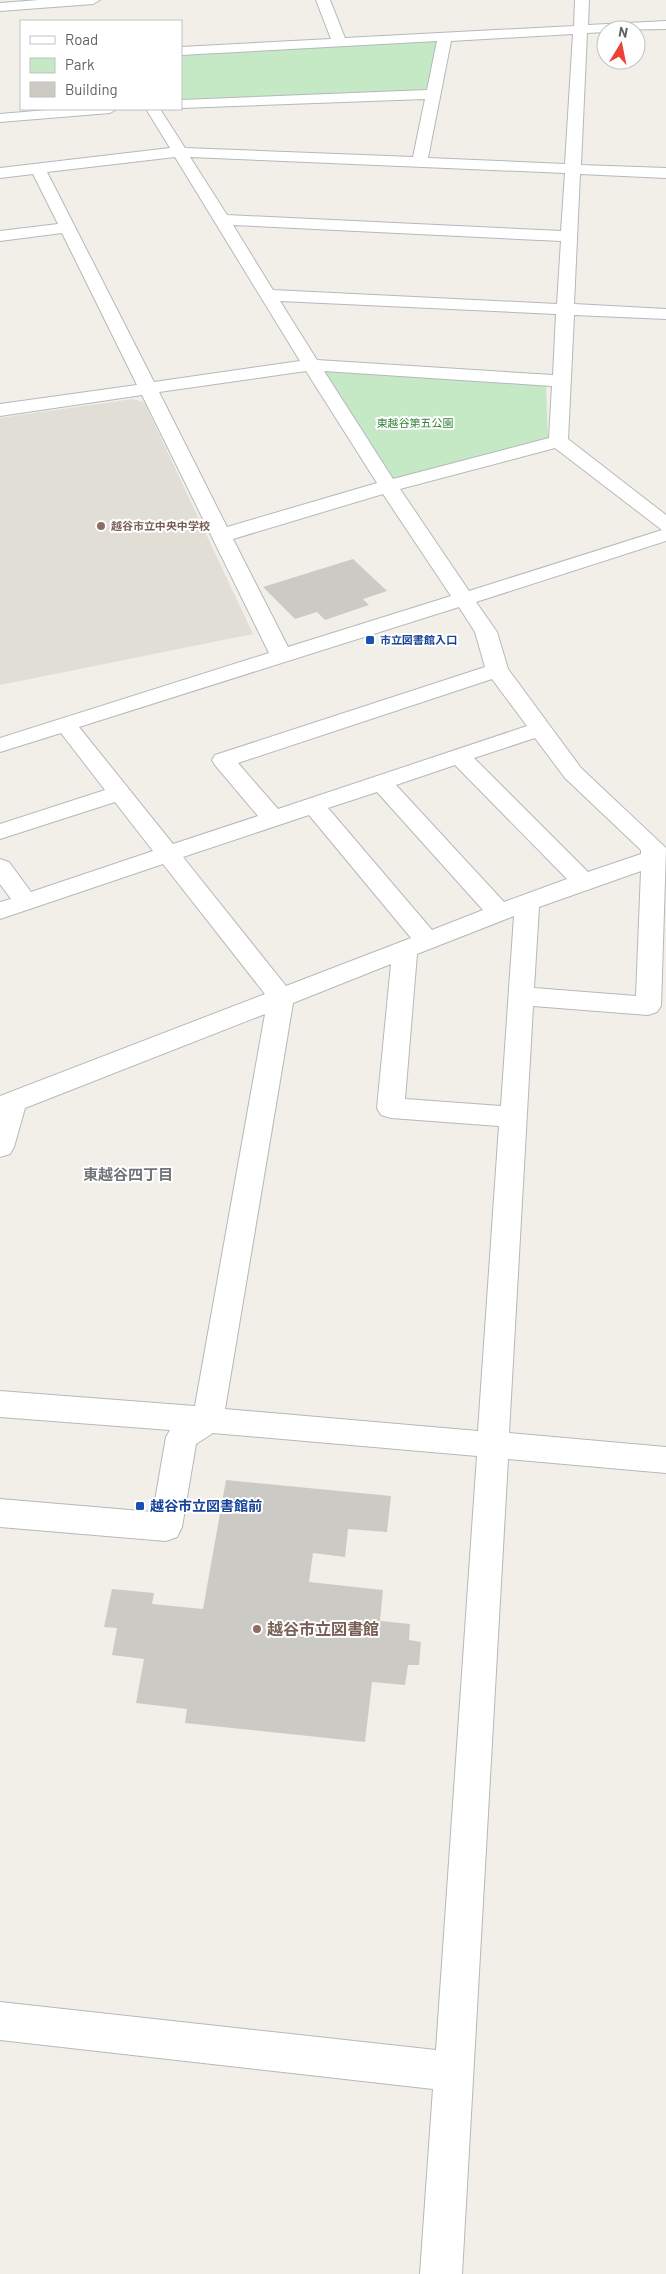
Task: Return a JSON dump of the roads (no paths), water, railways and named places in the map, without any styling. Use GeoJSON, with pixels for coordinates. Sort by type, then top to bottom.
{"type":"FeatureCollection","features":[{"type":"Feature","properties":{"kind":"street"},"geometry":{"type":"LineString","coordinates":[[0,7],[43,1],[94,0]]}},
{"type":"Feature","properties":{"kind":"street"},"geometry":{"type":"LineString","coordinates":[[323,0],[340,43]]}},
{"type":"Feature","properties":{"kind":"street"},"geometry":{"type":"LineString","coordinates":[[558,441],[582,0]]}},
{"type":"Feature","properties":{"kind":"street"},"geometry":{"type":"LineString","coordinates":[[43,1],[57,15]]}},
{"type":"Feature","properties":{"kind":"street"},"geometry":{"type":"LineString","coordinates":[[182,51],[666,26]]}},
{"type":"Feature","properties":{"kind":"street"},"geometry":{"type":"LineString","coordinates":[[420,162],[445,37]]}},
{"type":"Feature","properties":{"kind":"street"},"geometry":{"type":"LineString","coordinates":[[182,104],[434,94]]}},
{"type":"Feature","properties":{"kind":"street"},"geometry":{"type":"LineString","coordinates":[[2,115],[92,110]]}},
{"type":"Feature","properties":{"kind":"street"},"geometry":{"type":"LineString","coordinates":[[153,110],[388,486],[462,599],[486,632],[498,670],[539,729],[573,773],[660,857],[648,1006],[522,996]]}},
{"type":"Feature","properties":{"kind":"street"},"geometry":{"type":"LineString","coordinates":[[0,173],[178,152],[666,173]]}},
{"type":"Feature","properties":{"kind":"street"},"geometry":{"type":"LineString","coordinates":[[38,169],[281,655]]}},
{"type":"Feature","properties":{"kind":"street"},"geometry":{"type":"LineString","coordinates":[[221,220],[570,236]]}},
{"type":"Feature","properties":{"kind":"street"},"geometry":{"type":"LineString","coordinates":[[0,236],[67,228]]}},
{"type":"Feature","properties":{"kind":"street"},"geometry":{"type":"LineString","coordinates":[[267,295],[666,314]]}},
{"type":"Feature","properties":{"kind":"street"},"geometry":{"type":"LineString","coordinates":[[0,410],[311,365],[561,380]]}},
{"type":"Feature","properties":{"kind":"street"},"geometry":{"type":"LineString","coordinates":[[220,536],[388,486],[558,441]]}},
{"type":"Feature","properties":{"kind":"street"},"geometry":{"type":"LineString","coordinates":[[558,441],[666,525]]}},
{"type":"Feature","properties":{"kind":"street"},"geometry":{"type":"LineString","coordinates":[[0,745],[666,535]]}},
{"type":"Feature","properties":{"kind":"street"},"geometry":{"type":"LineString","coordinates":[[273,818],[223,760],[498,670]]}},
{"type":"Feature","properties":{"kind":"street"},"geometry":{"type":"LineString","coordinates":[[0,1513],[166,1526],[182,1437],[208,1420],[282,997],[65,724]]}},
{"type":"Feature","properties":{"kind":"street"},"geometry":{"type":"LineString","coordinates":[[0,911],[539,729]]}},
{"type":"Feature","properties":{"kind":"street"},"geometry":{"type":"LineString","coordinates":[[459,756],[584,882]]}},
{"type":"Feature","properties":{"kind":"street"},"geometry":{"type":"LineString","coordinates":[[381,782],[513,908],[522,996],[442,2274]]}},
{"type":"Feature","properties":{"kind":"street"},"geometry":{"type":"LineString","coordinates":[[0,832],[119,793]]}},
{"type":"Feature","properties":{"kind":"street"},"geometry":{"type":"LineString","coordinates":[[312,805],[417,945],[391,1108],[514,1117]]}},
{"type":"Feature","properties":{"kind":"street"},"geometry":{"type":"LineString","coordinates":[[0,1147],[7,1105],[513,908],[660,857]]}},
{"type":"Feature","properties":{"kind":"street"},"geometry":{"type":"LineString","coordinates":[[0,867],[26,902]]}},
{"type":"Feature","properties":{"kind":"street"},"geometry":{"type":"LineString","coordinates":[[0,1404],[666,1460]]}},
{"type":"Feature","properties":{"kind":"street"},"geometry":{"type":"LineString","coordinates":[[0,2021],[454,2072]]}},
{"type":"Feature","properties":{"kind":"place","name":"越谷市立中央中学校"},"geometry":{"type":"Point","coordinates":[101,526]}},
{"type":"Feature","properties":{"kind":"place","name":"市立図書館入口"},"geometry":{"type":"Point","coordinates":[370,640]}},
{"type":"Feature","properties":{"kind":"place","name":"越谷市立図書館前"},"geometry":{"type":"Point","coordinates":[140,1506]}},
{"type":"Feature","properties":{"kind":"place","name":"越谷市立図書館"},"geometry":{"type":"Point","coordinates":[257,1629]}},
{"type":"Feature","properties":{"kind":"district","name":"東越谷四丁目"},"geometry":{"type":"Point","coordinates":[128,1175]}},
{"type":"Feature","properties":{"kind":"park label","name":"東越谷第五公園"},"geometry":{"type":"Point","coordinates":[415,423]}}]}
